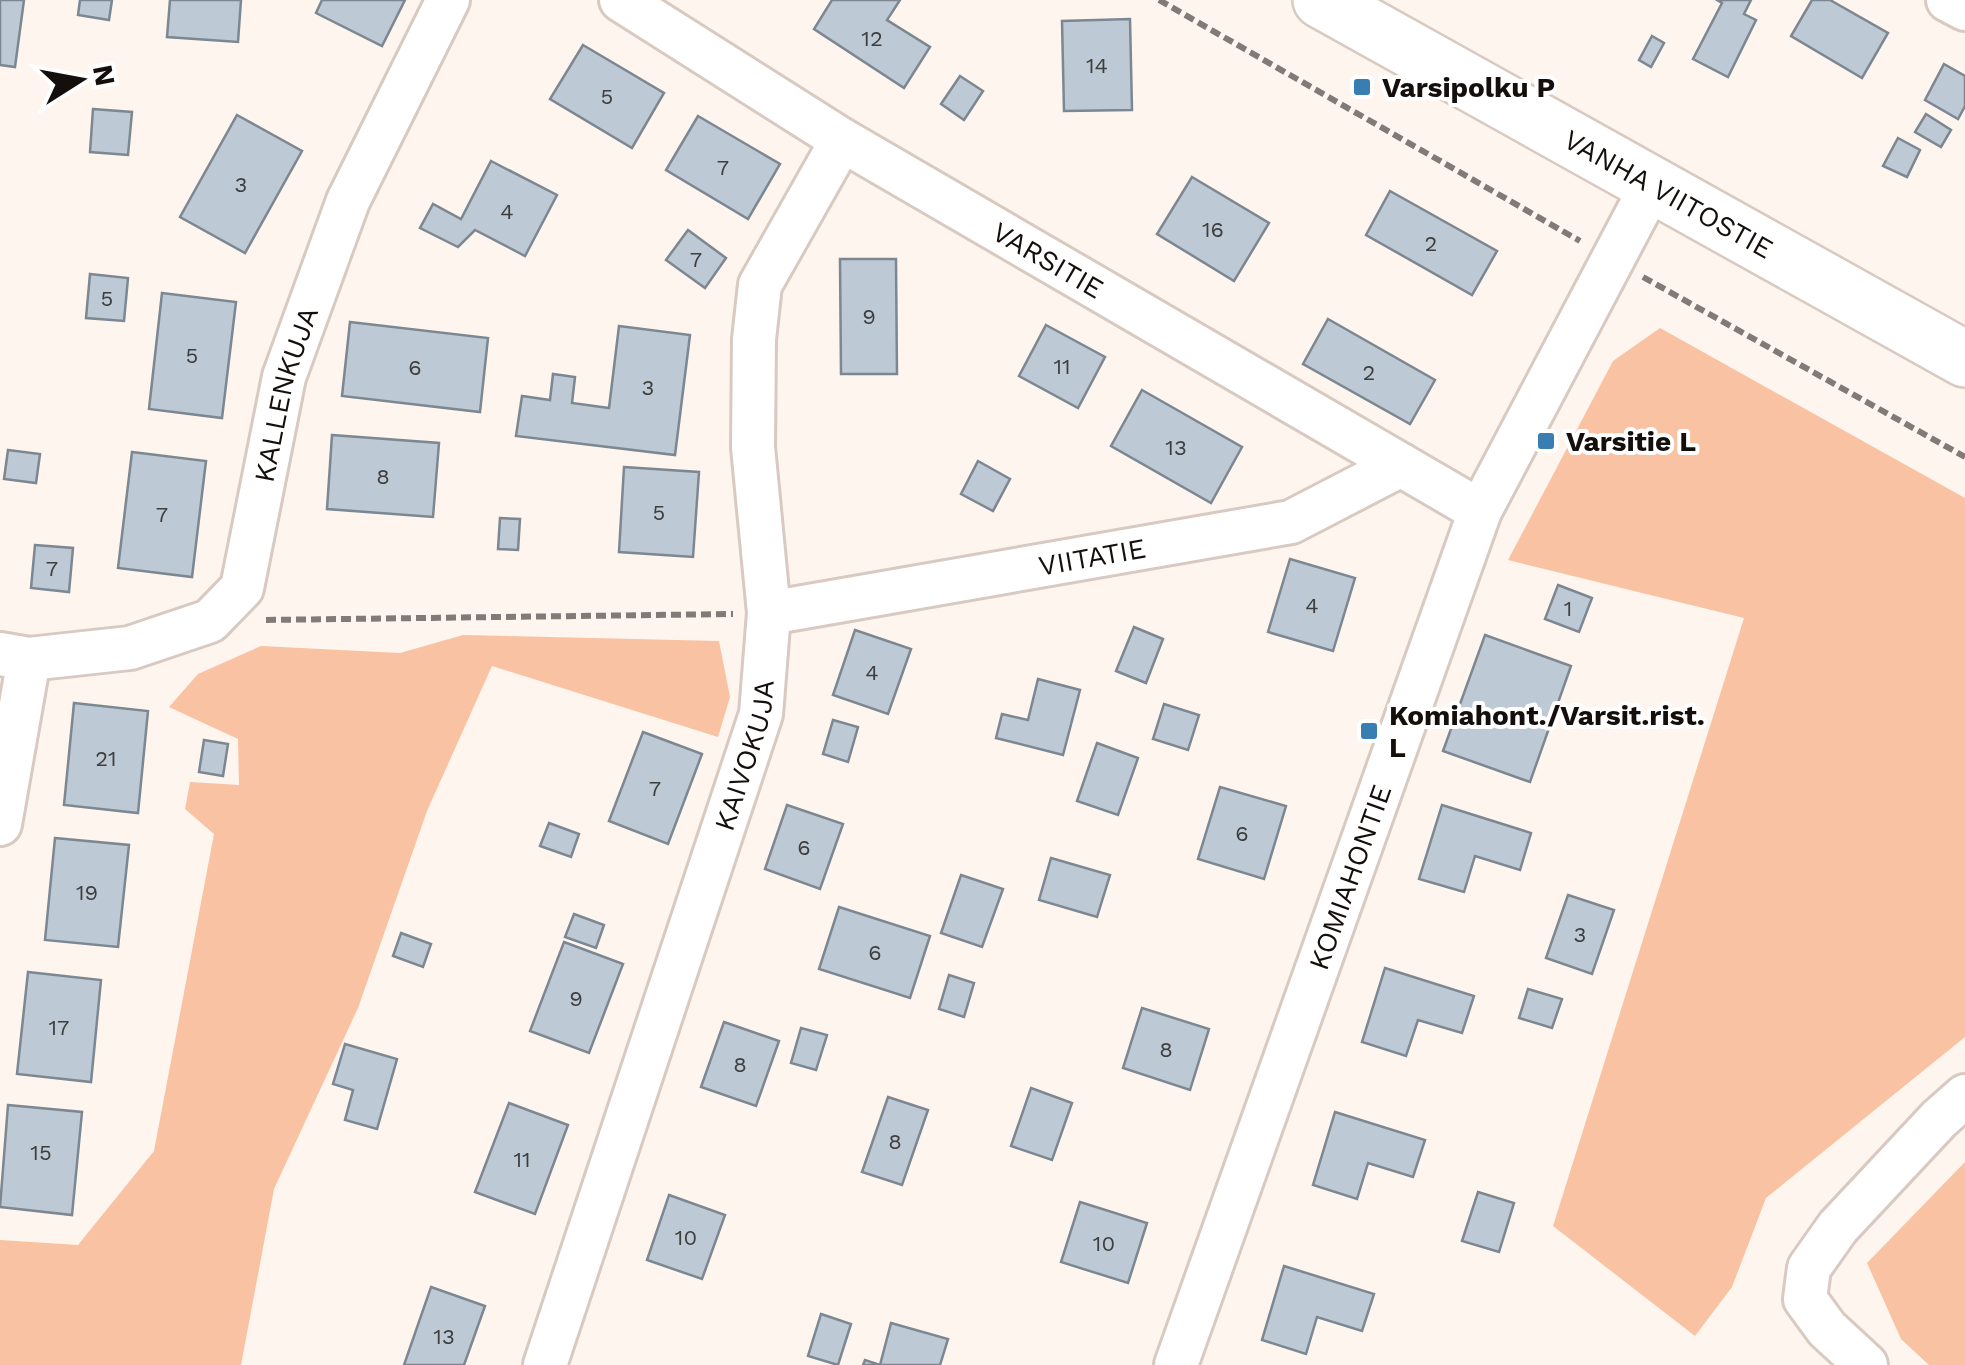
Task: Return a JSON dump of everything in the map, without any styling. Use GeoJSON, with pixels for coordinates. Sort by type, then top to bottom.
{"type":"FeatureCollection","features":[{"type":"Feature","properties":{"kind":"main road","name":"VANHA VIITOSTIE"},"geometry":{"type":"LineString","coordinates":[[1321,0],[1965,359]]}},
{"type":"Feature","properties":{"kind":"street","name":"KALLENKUJA"},"geometry":{"type":"LineString","coordinates":[[15,656],[130,648],[210,621],[242,588],[284,377],[348,201],[448,0]]}},
{"type":"Feature","properties":{"kind":"street","name":"VARSITIE"},"geometry":{"type":"LineString","coordinates":[[622,0],[842,140],[1480,511]]}},
{"type":"Feature","properties":{"kind":"street"},"geometry":{"type":"LineString","coordinates":[[1948,0],[1965,9]]}},
{"type":"Feature","properties":{"kind":"street","name":"KAIVOKUJA"},"geometry":{"type":"LineString","coordinates":[[545,1365],[761,714],[768,613],[754,448],[754,339],[760,284],[842,140]]}},
{"type":"Feature","properties":{"kind":"street","name":"KOMIAHONTIE"},"geometry":{"type":"LineString","coordinates":[[1176,1365],[1480,511],[1652,185]]}},
{"type":"Feature","properties":{"kind":"street","name":"VIITATIE"},"geometry":{"type":"LineString","coordinates":[[768,613],[1291,522],[1402,465]]}},
{"type":"Feature","properties":{"kind":"street"},"geometry":{"type":"LineString","coordinates":[[0,824],[15,656]]}},
{"type":"Feature","properties":{"kind":"street"},"geometry":{"type":"LineString","coordinates":[[1866,1365],[1827,1329],[1805,1299],[1809,1268],[1838,1227],[1965,1096]]}},
{"type":"Feature","properties":{"kind":"path"},"geometry":{"type":"LineString","coordinates":[[1160,0],[1965,457]]}},
{"type":"Feature","properties":{"kind":"path"},"geometry":{"type":"LineString","coordinates":[[210,621],[768,613]]}},
{"type":"Feature","properties":{"kind":"shaded area"},"geometry":{"type":"Polygon","coordinates":[[[1660,328],[1965,498],[1965,1037],[1766,1198],[1732,1287],[1695,1336],[1553,1226],[1744,618],[1508,560],[1613,361],[1660,328]]]}},
{"type":"Feature","properties":{"kind":"shaded area"},"geometry":{"type":"Polygon","coordinates":[[[463,635],[719,641],[730,697],[718,737],[492,666],[427,811],[358,1008],[274,1189],[241,1365],[0,1365],[0,1240],[78,1245],[154,1151],[214,834],[185,809],[190,782],[239,785],[238,739],[169,707],[198,674],[261,646],[400,653],[463,635]]]}},
{"type":"Feature","properties":{"kind":"shaded area"},"geometry":{"type":"Polygon","coordinates":[[[1965,1162],[1965,1365],[1929,1365],[1901,1339],[1867,1263],[1965,1162]]]}},
{"type":"Feature","properties":{"kind":"building"},"geometry":{"type":"Polygon","coordinates":[[[0,0],[24,0],[15,67],[0,65],[0,0]]]}},
{"type":"Feature","properties":{"kind":"building"},"geometry":{"type":"Polygon","coordinates":[[[80,0],[112,0],[109,20],[78,15],[80,0]]]}},
{"type":"Feature","properties":{"kind":"building"},"geometry":{"type":"Polygon","coordinates":[[[170,0],[241,0],[238,42],[167,37],[170,0]]]}},
{"type":"Feature","properties":{"kind":"building"},"geometry":{"type":"Polygon","coordinates":[[[322,0],[405,0],[382,46],[316,13],[322,0]]]}},
{"type":"Feature","properties":{"kind":"building"},"geometry":{"type":"Polygon","coordinates":[[[832,0],[900,0],[887,20],[930,47],[904,88],[814,29],[832,0]]]}},
{"type":"Feature","properties":{"kind":"building"},"geometry":{"type":"Polygon","coordinates":[[[1717,0],[1751,0],[1744,14],[1756,20],[1728,77],[1693,59],[1722,3],[1717,0]]]}},
{"type":"Feature","properties":{"kind":"building"},"geometry":{"type":"Polygon","coordinates":[[[1812,0],[1830,0],[1888,33],[1862,78],[1791,36],[1812,0]]]}},
{"type":"Feature","properties":{"kind":"building"},"geometry":{"type":"Polygon","coordinates":[[[1130,19],[1132,110],[1064,111],[1062,21],[1130,19]]]}},
{"type":"Feature","properties":{"kind":"building"},"geometry":{"type":"Polygon","coordinates":[[[1652,36],[1664,43],[1651,67],[1639,60],[1652,36]]]}},
{"type":"Feature","properties":{"kind":"building"},"geometry":{"type":"Polygon","coordinates":[[[583,45],[664,93],[632,148],[550,99],[583,45]]]}},
{"type":"Feature","properties":{"kind":"building"},"geometry":{"type":"Polygon","coordinates":[[[1944,64],[1965,76],[1965,106],[1958,119],[1925,100],[1944,64]]]}},
{"type":"Feature","properties":{"kind":"building"},"geometry":{"type":"Polygon","coordinates":[[[960,76],[983,91],[964,120],[941,104],[960,76]]]}},
{"type":"Feature","properties":{"kind":"building"},"geometry":{"type":"Polygon","coordinates":[[[93,109],[132,112],[128,155],[90,152],[93,109]]]}},
{"type":"Feature","properties":{"kind":"building"},"geometry":{"type":"Polygon","coordinates":[[[1926,114],[1951,130],[1941,147],[1915,132],[1926,114]]]}},
{"type":"Feature","properties":{"kind":"building"},"geometry":{"type":"Polygon","coordinates":[[[237,115],[302,151],[245,253],[180,217],[237,115]]]}},
{"type":"Feature","properties":{"kind":"building"},"geometry":{"type":"Polygon","coordinates":[[[698,116],[780,164],[748,219],[666,170],[698,116]]]}},
{"type":"Feature","properties":{"kind":"building"},"geometry":{"type":"Polygon","coordinates":[[[1898,138],[1920,150],[1907,177],[1883,166],[1898,138]]]}},
{"type":"Feature","properties":{"kind":"building"},"geometry":{"type":"Polygon","coordinates":[[[491,161],[557,195],[525,256],[475,230],[458,247],[420,228],[433,204],[461,219],[491,161]]]}},
{"type":"Feature","properties":{"kind":"building"},"geometry":{"type":"Polygon","coordinates":[[[1192,177],[1269,223],[1234,281],[1157,234],[1192,177]]]}},
{"type":"Feature","properties":{"kind":"building"},"geometry":{"type":"Polygon","coordinates":[[[1390,191],[1497,251],[1472,295],[1366,235],[1390,191]]]}},
{"type":"Feature","properties":{"kind":"building"},"geometry":{"type":"Polygon","coordinates":[[[688,230],[726,258],[705,288],[666,260],[688,230]]]}},
{"type":"Feature","properties":{"kind":"building"},"geometry":{"type":"Polygon","coordinates":[[[840,259],[896,259],[897,374],[841,374],[840,259]]]}},
{"type":"Feature","properties":{"kind":"building"},"geometry":{"type":"Polygon","coordinates":[[[90,274],[128,278],[124,321],[86,318],[90,274]]]}},
{"type":"Feature","properties":{"kind":"building"},"geometry":{"type":"Polygon","coordinates":[[[162,293],[236,302],[222,418],[149,409],[162,293]]]}},
{"type":"Feature","properties":{"kind":"building"},"geometry":{"type":"Polygon","coordinates":[[[1328,319],[1435,380],[1410,424],[1303,364],[1328,319]]]}},
{"type":"Feature","properties":{"kind":"building"},"geometry":{"type":"Polygon","coordinates":[[[350,322],[488,338],[480,412],[342,396],[350,322]]]}},
{"type":"Feature","properties":{"kind":"building"},"geometry":{"type":"Polygon","coordinates":[[[1046,325],[1105,357],[1078,408],[1019,376],[1046,325]]]}},
{"type":"Feature","properties":{"kind":"building"},"geometry":{"type":"Polygon","coordinates":[[[619,326],[690,335],[675,455],[516,436],[522,396],[550,400],[553,374],[575,377],[572,403],[609,408],[619,326]]]}},
{"type":"Feature","properties":{"kind":"building"},"geometry":{"type":"Polygon","coordinates":[[[1142,390],[1242,447],[1211,503],[1111,446],[1142,390]]]}},
{"type":"Feature","properties":{"kind":"building"},"geometry":{"type":"Polygon","coordinates":[[[332,435],[439,443],[433,517],[327,509],[332,435]]]}},
{"type":"Feature","properties":{"kind":"building"},"geometry":{"type":"Polygon","coordinates":[[[8,450],[40,454],[36,483],[4,479],[8,450]]]}},
{"type":"Feature","properties":{"kind":"building"},"geometry":{"type":"Polygon","coordinates":[[[132,452],[206,461],[192,577],[118,568],[132,452]]]}},
{"type":"Feature","properties":{"kind":"building"},"geometry":{"type":"Polygon","coordinates":[[[978,461],[1010,479],[993,511],[961,494],[978,461]]]}},
{"type":"Feature","properties":{"kind":"building"},"geometry":{"type":"Polygon","coordinates":[[[624,467],[699,472],[693,557],[619,552],[624,467]]]}},
{"type":"Feature","properties":{"kind":"building"},"geometry":{"type":"Polygon","coordinates":[[[500,518],[520,519],[518,550],[498,549],[500,518]]]}},
{"type":"Feature","properties":{"kind":"building"},"geometry":{"type":"Polygon","coordinates":[[[35,545],[73,548],[69,592],[31,588],[35,545]]]}},
{"type":"Feature","properties":{"kind":"building"},"geometry":{"type":"Polygon","coordinates":[[[1290,559],[1355,578],[1333,651],[1268,632],[1290,559]]]}},
{"type":"Feature","properties":{"kind":"building"},"geometry":{"type":"Polygon","coordinates":[[[1558,585],[1592,598],[1579,632],[1545,619],[1558,585]]]}},
{"type":"Feature","properties":{"kind":"building"},"geometry":{"type":"Polygon","coordinates":[[[1134,627],[1163,639],[1146,683],[1116,671],[1134,627]]]}},
{"type":"Feature","properties":{"kind":"building"},"geometry":{"type":"Polygon","coordinates":[[[855,630],[911,649],[888,714],[833,695],[855,630]]]}},
{"type":"Feature","properties":{"kind":"building"},"geometry":{"type":"Polygon","coordinates":[[[1485,635],[1571,666],[1530,782],[1443,751],[1485,635]]]}},
{"type":"Feature","properties":{"kind":"building"},"geometry":{"type":"Polygon","coordinates":[[[1038,679],[1080,690],[1063,755],[996,738],[1002,714],[1028,720],[1038,679]]]}},
{"type":"Feature","properties":{"kind":"building"},"geometry":{"type":"Polygon","coordinates":[[[74,703],[148,711],[138,813],[64,805],[74,703]]]}},
{"type":"Feature","properties":{"kind":"building"},"geometry":{"type":"Polygon","coordinates":[[[1164,704],[1199,715],[1188,750],[1153,739],[1164,704]]]}},
{"type":"Feature","properties":{"kind":"building"},"geometry":{"type":"Polygon","coordinates":[[[833,720],[858,727],[848,762],[823,754],[833,720]]]}},
{"type":"Feature","properties":{"kind":"building"},"geometry":{"type":"Polygon","coordinates":[[[643,732],[702,754],[668,844],[609,821],[643,732]]]}},
{"type":"Feature","properties":{"kind":"building"},"geometry":{"type":"Polygon","coordinates":[[[204,740],[228,744],[223,776],[199,772],[204,740]]]}},
{"type":"Feature","properties":{"kind":"building"},"geometry":{"type":"Polygon","coordinates":[[[1097,743],[1138,758],[1118,815],[1077,801],[1097,743]]]}},
{"type":"Feature","properties":{"kind":"building"},"geometry":{"type":"Polygon","coordinates":[[[1220,787],[1286,806],[1264,879],[1198,859],[1220,787]]]}},
{"type":"Feature","properties":{"kind":"building"},"geometry":{"type":"Polygon","coordinates":[[[787,805],[843,824],[820,889],[765,869],[787,805]]]}},
{"type":"Feature","properties":{"kind":"building"},"geometry":{"type":"Polygon","coordinates":[[[1442,805],[1531,833],[1520,870],[1475,856],[1464,892],[1419,879],[1442,805]]]}},
{"type":"Feature","properties":{"kind":"building"},"geometry":{"type":"Polygon","coordinates":[[[549,823],[579,834],[571,857],[540,846],[549,823]]]}},
{"type":"Feature","properties":{"kind":"building"},"geometry":{"type":"Polygon","coordinates":[[[55,838],[129,845],[118,947],[45,940],[55,838]]]}},
{"type":"Feature","properties":{"kind":"building"},"geometry":{"type":"Polygon","coordinates":[[[1051,858],[1110,875],[1097,917],[1039,900],[1051,858]]]}},
{"type":"Feature","properties":{"kind":"building"},"geometry":{"type":"Polygon","coordinates":[[[961,875],[1003,889],[982,947],[941,933],[961,875]]]}},
{"type":"Feature","properties":{"kind":"building"},"geometry":{"type":"Polygon","coordinates":[[[1568,895],[1614,910],[1592,974],[1546,958],[1568,895]]]}},
{"type":"Feature","properties":{"kind":"building"},"geometry":{"type":"Polygon","coordinates":[[[839,907],[930,936],[910,998],[819,969],[839,907]]]}},
{"type":"Feature","properties":{"kind":"building"},"geometry":{"type":"Polygon","coordinates":[[[574,914],[604,925],[596,948],[565,937],[574,914]]]}},
{"type":"Feature","properties":{"kind":"building"},"geometry":{"type":"Polygon","coordinates":[[[401,933],[431,944],[423,967],[393,956],[401,933]]]}},
{"type":"Feature","properties":{"kind":"building"},"geometry":{"type":"Polygon","coordinates":[[[564,942],[623,964],[589,1053],[530,1031],[564,942]]]}},
{"type":"Feature","properties":{"kind":"building"},"geometry":{"type":"Polygon","coordinates":[[[1385,968],[1474,996],[1462,1033],[1418,1020],[1406,1056],[1362,1042],[1385,968]]]}},
{"type":"Feature","properties":{"kind":"building"},"geometry":{"type":"Polygon","coordinates":[[[28,972],[101,980],[91,1082],[17,1074],[28,972]]]}},
{"type":"Feature","properties":{"kind":"building"},"geometry":{"type":"Polygon","coordinates":[[[949,975],[974,983],[964,1017],[939,1009],[949,975]]]}},
{"type":"Feature","properties":{"kind":"building"},"geometry":{"type":"Polygon","coordinates":[[[1528,989],[1562,999],[1552,1028],[1519,1018],[1528,989]]]}},
{"type":"Feature","properties":{"kind":"building"},"geometry":{"type":"Polygon","coordinates":[[[1142,1008],[1209,1029],[1190,1090],[1123,1068],[1142,1008]]]}},
{"type":"Feature","properties":{"kind":"building"},"geometry":{"type":"Polygon","coordinates":[[[724,1022],[779,1041],[756,1106],[701,1087],[724,1022]]]}},
{"type":"Feature","properties":{"kind":"building"},"geometry":{"type":"Polygon","coordinates":[[[801,1028],[827,1035],[816,1070],[791,1063],[801,1028]]]}},
{"type":"Feature","properties":{"kind":"building"},"geometry":{"type":"Polygon","coordinates":[[[345,1044],[397,1059],[377,1129],[345,1120],[353,1090],[333,1084],[345,1044]]]}},
{"type":"Feature","properties":{"kind":"building"},"geometry":{"type":"Polygon","coordinates":[[[1031,1088],[1072,1103],[1052,1160],[1011,1146],[1031,1088]]]}},
{"type":"Feature","properties":{"kind":"building"},"geometry":{"type":"Polygon","coordinates":[[[888,1097],[928,1110],[902,1185],[862,1172],[888,1097]]]}},
{"type":"Feature","properties":{"kind":"building"},"geometry":{"type":"Polygon","coordinates":[[[509,1103],[568,1125],[535,1214],[475,1192],[509,1103]]]}},
{"type":"Feature","properties":{"kind":"building"},"geometry":{"type":"Polygon","coordinates":[[[8,1105],[82,1112],[72,1215],[0,1207],[8,1105]]]}},
{"type":"Feature","properties":{"kind":"building"},"geometry":{"type":"Polygon","coordinates":[[[1335,1112],[1425,1140],[1413,1177],[1368,1163],[1357,1199],[1313,1185],[1335,1112]]]}},
{"type":"Feature","properties":{"kind":"building"},"geometry":{"type":"Polygon","coordinates":[[[1478,1192],[1514,1203],[1499,1252],[1462,1241],[1478,1192]]]}},
{"type":"Feature","properties":{"kind":"building"},"geometry":{"type":"Polygon","coordinates":[[[669,1195],[725,1215],[702,1279],[647,1260],[669,1195]]]}},
{"type":"Feature","properties":{"kind":"building"},"geometry":{"type":"Polygon","coordinates":[[[1080,1202],[1147,1223],[1128,1283],[1061,1262],[1080,1202]]]}},
{"type":"Feature","properties":{"kind":"building"},"geometry":{"type":"Polygon","coordinates":[[[1284,1266],[1374,1294],[1362,1331],[1317,1317],[1306,1354],[1262,1340],[1284,1266]]]}},
{"type":"Feature","properties":{"kind":"building"},"geometry":{"type":"Polygon","coordinates":[[[431,1287],[485,1306],[464,1365],[404,1365],[431,1287]]]}},
{"type":"Feature","properties":{"kind":"building"},"geometry":{"type":"Polygon","coordinates":[[[821,1314],[851,1324],[838,1365],[808,1356],[821,1314]]]}},
{"type":"Feature","properties":{"kind":"building"},"geometry":{"type":"Polygon","coordinates":[[[891,1323],[948,1339],[940,1365],[880,1365],[891,1323]]]}},
{"type":"Feature","properties":{"kind":"place","name":"Varsipolku P"},"geometry":{"type":"Point","coordinates":[1362,87]}},
{"type":"Feature","properties":{"kind":"place","name":"Varsitie L"},"geometry":{"type":"Point","coordinates":[1546,441]}},
{"type":"Feature","properties":{"kind":"place","name":"Komiahont./Varsit.rist. L"},"geometry":{"type":"Point","coordinates":[1369,731]}}]}
